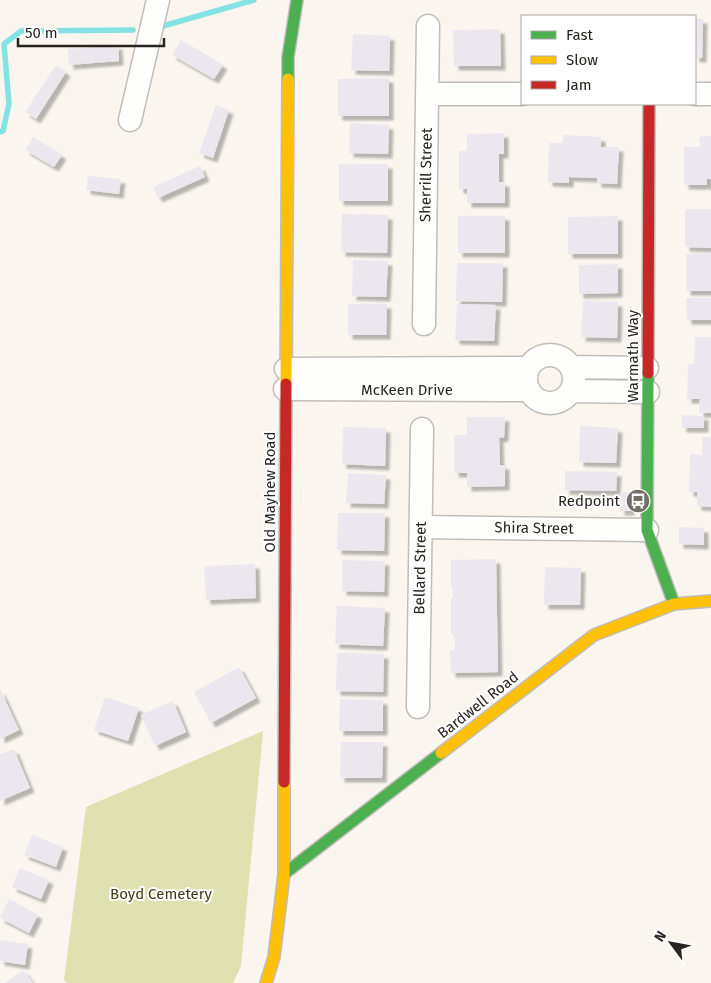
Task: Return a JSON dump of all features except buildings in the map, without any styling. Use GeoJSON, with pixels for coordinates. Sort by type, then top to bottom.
{"type":"FeatureCollection","features":[{"type":"Feature","properties":{"kind":"street"},"geometry":{"type":"LineString","coordinates":[[130,120],[158,0]]}},
{"type":"Feature","properties":{"kind":"street","name":"Old Mayhew Road"},"geometry":{"type":"LineString","coordinates":[[266,983],[274,957],[284,874],[288,56],[297,0]]}},
{"type":"Feature","properties":{"kind":"street","name":"Sherrill Street"},"geometry":{"type":"LineString","coordinates":[[424,324],[428,26]]}},
{"type":"Feature","properties":{"kind":"street"},"geometry":{"type":"LineString","coordinates":[[428,94],[521,94]]}},
{"type":"Feature","properties":{"kind":"street"},"geometry":{"type":"LineString","coordinates":[[696,94],[711,94]]}},
{"type":"Feature","properties":{"kind":"street","name":"Warmath Way"},"geometry":{"type":"LineString","coordinates":[[649,105],[648,530],[674,604]]}},
{"type":"Feature","properties":{"kind":"street"},"geometry":{"type":"LineString","coordinates":[[546,355],[560,357],[567,361],[571,368],[574,373],[574,379],[571,391],[553,403],[546,403],[533,396],[526,383],[528,368],[533,362],[546,355]]}},
{"type":"Feature","properties":{"kind":"street","name":"McKeen Drive"},"geometry":{"type":"LineString","coordinates":[[286,379],[528,368]]}},
{"type":"Feature","properties":{"kind":"street"},"geometry":{"type":"LineString","coordinates":[[571,368],[647,368]]}},
{"type":"Feature","properties":{"kind":"street","name":"McKeen Drive"},"geometry":{"type":"LineString","coordinates":[[286,379],[529,390]]}},
{"type":"Feature","properties":{"kind":"street"},"geometry":{"type":"LineString","coordinates":[[571,391],[648,392]]}},
{"type":"Feature","properties":{"kind":"street","name":"Bellard Street"},"geometry":{"type":"LineString","coordinates":[[418,707],[422,429]]}},
{"type":"Feature","properties":{"kind":"street","name":"Shira Street"},"geometry":{"type":"LineString","coordinates":[[421,527],[648,530]]}},
{"type":"Feature","properties":{"kind":"street","name":"Bardwell Road"},"geometry":{"type":"LineString","coordinates":[[284,874],[594,636],[674,604],[711,602]]}},
{"type":"Feature","properties":{"kind":"green space","name":"Boyd Cemetery"},"geometry":{"type":"Polygon","coordinates":[[[263,731],[241,966],[233,983],[67,983],[64,980],[86,807],[263,731]]]}},
{"type":"Feature","properties":{"kind":"waterway"},"geometry":{"type":"LineString","coordinates":[[163,26],[254,0]]}},
{"type":"Feature","properties":{"kind":"waterway"},"geometry":{"type":"LineString","coordinates":[[0,132],[3,131],[9,104],[4,44],[21,31],[133,30]]}},
{"type":"Feature","properties":{"kind":"traffic: fast"},"geometry":{"type":"LineString","coordinates":[[288,79],[288,57],[297,0]]}},
{"type":"Feature","properties":{"kind":"traffic: fast"},"geometry":{"type":"LineString","coordinates":[[648,373],[647,530],[674,604]]}},
{"type":"Feature","properties":{"kind":"traffic: fast"},"geometry":{"type":"LineString","coordinates":[[284,874],[441,753]]}},
{"type":"Feature","properties":{"kind":"traffic: slow"},"geometry":{"type":"LineString","coordinates":[[286,384],[288,79]]}},
{"type":"Feature","properties":{"kind":"traffic: slow"},"geometry":{"type":"LineString","coordinates":[[441,753],[594,635],[674,604],[711,601]]}},
{"type":"Feature","properties":{"kind":"traffic: slow"},"geometry":{"type":"LineString","coordinates":[[266,983],[274,957],[284,874],[284,782]]}},
{"type":"Feature","properties":{"kind":"traffic: jam"},"geometry":{"type":"LineString","coordinates":[[648,373],[649,105]]}},
{"type":"Feature","properties":{"kind":"traffic: jam"},"geometry":{"type":"LineString","coordinates":[[284,782],[286,384]]}},
{"type":"Feature","properties":{"kind":"place","name":"Redpoint"},"geometry":{"type":"Point","coordinates":[638,501]}}]}
